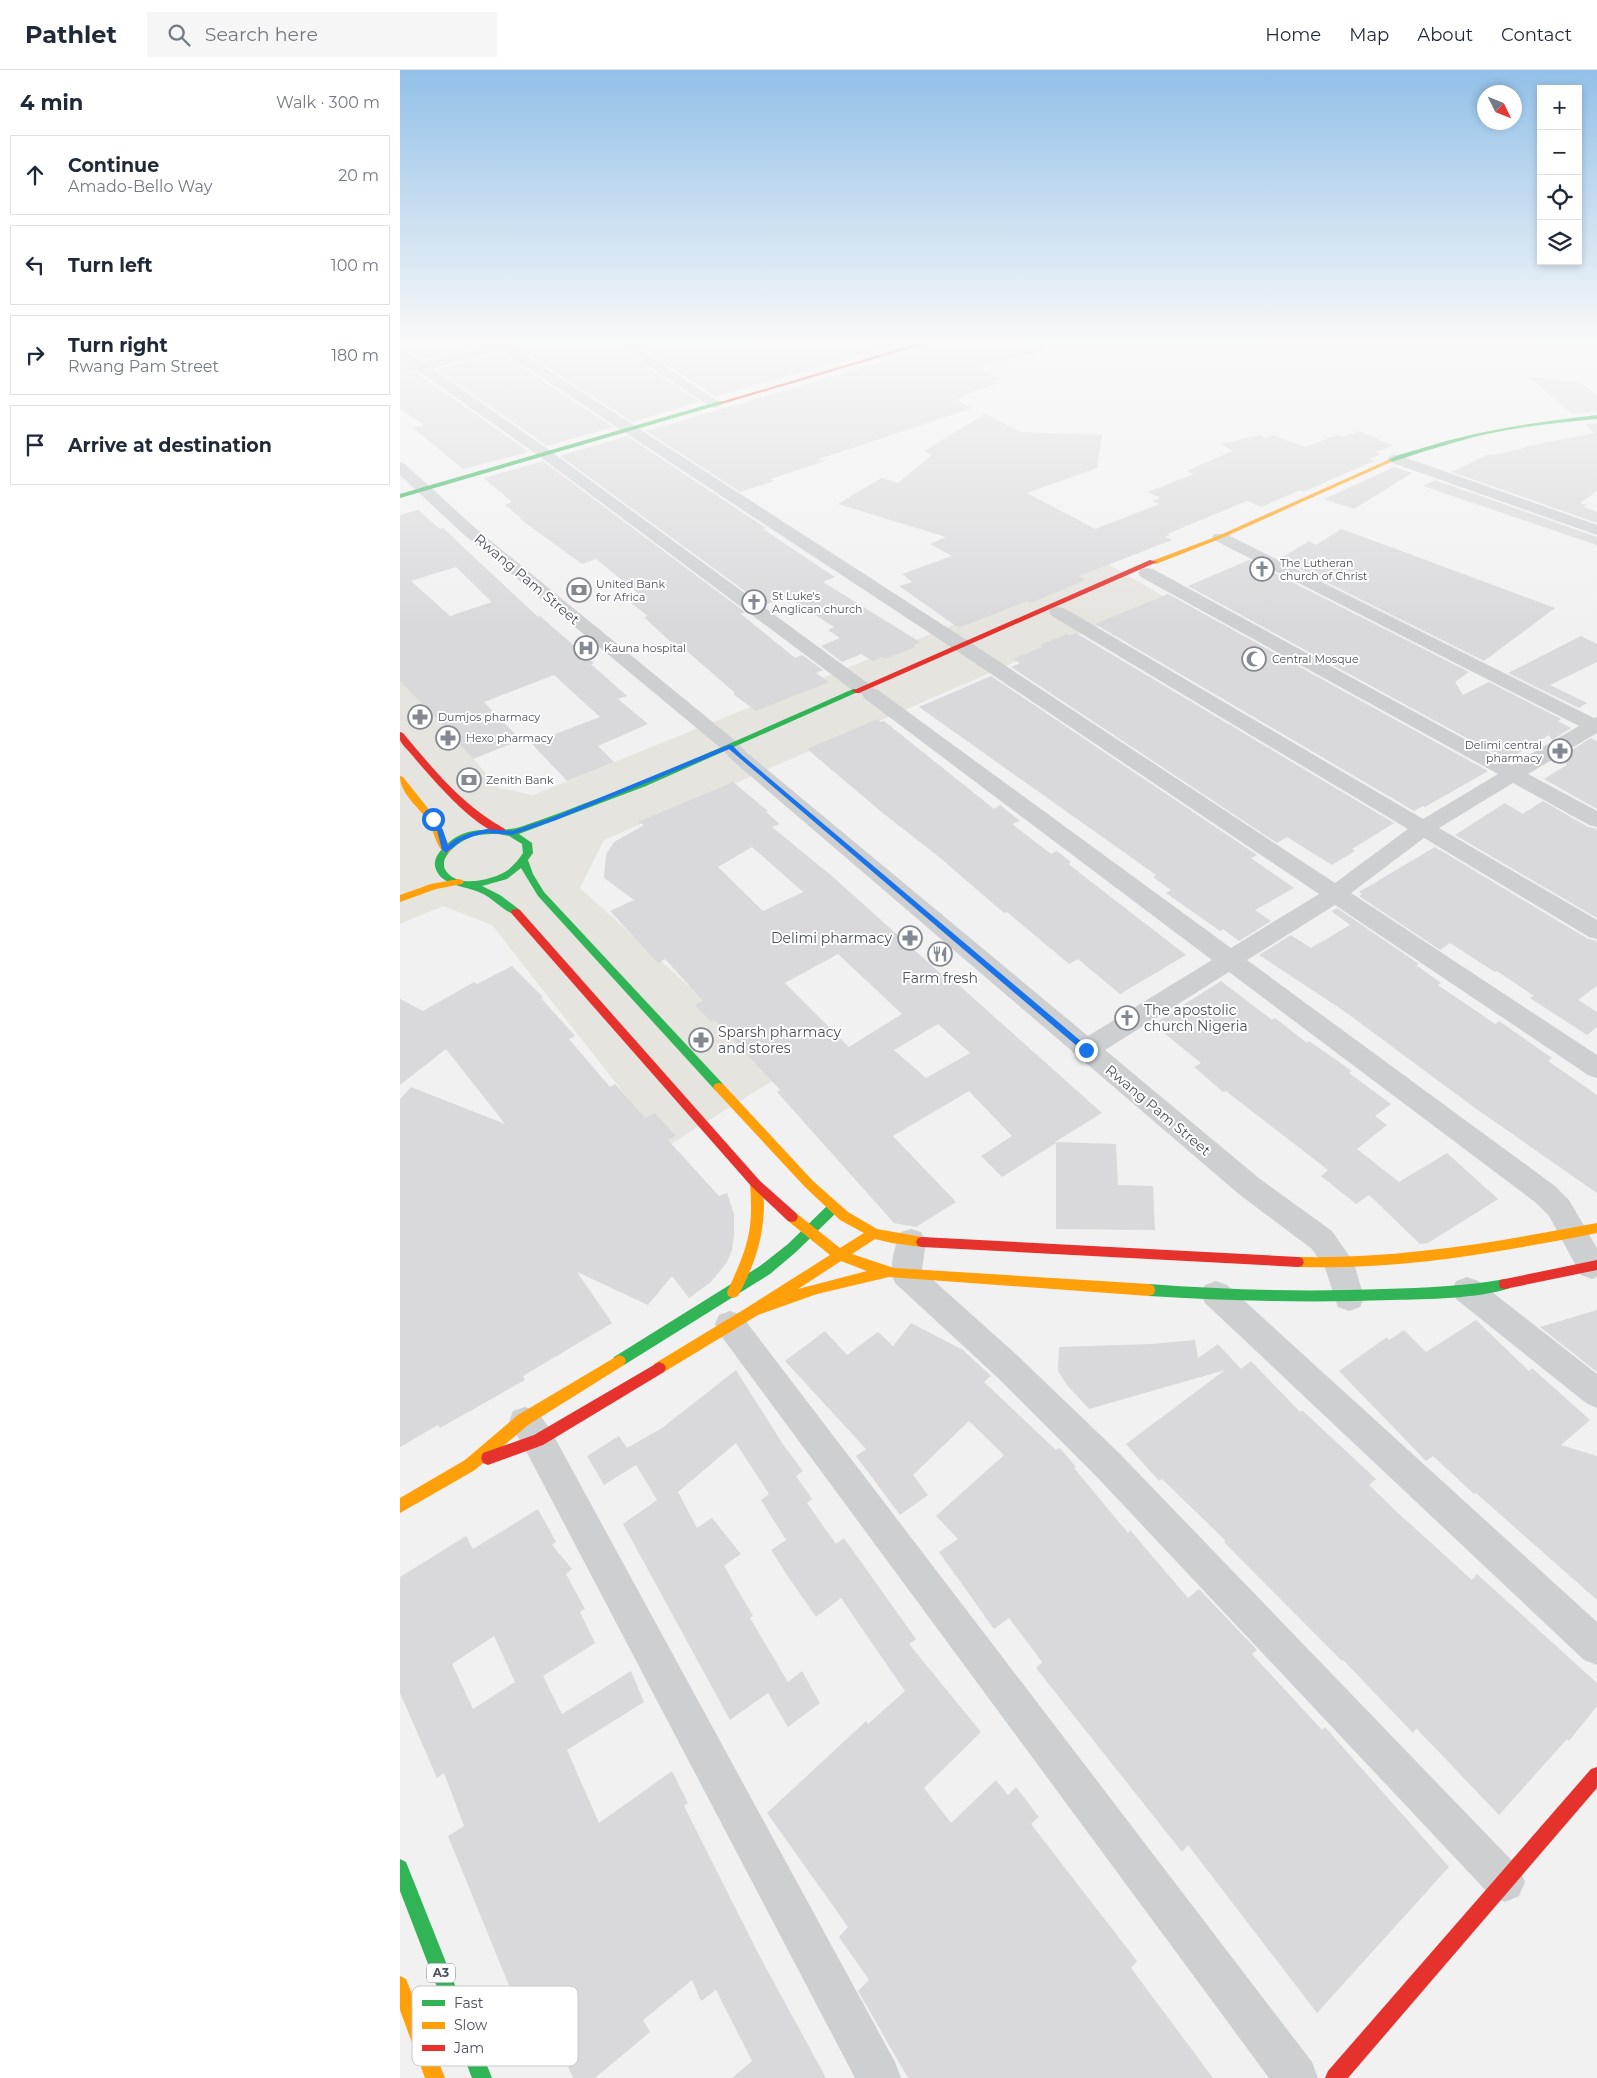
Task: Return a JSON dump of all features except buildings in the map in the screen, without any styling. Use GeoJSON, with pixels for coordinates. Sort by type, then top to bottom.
{"type":"FeatureCollection","features":[{"type":"Feature","properties":{"kind":"main road"},"geometry":{"type":"LineString","coordinates":[[400,496],[601,437]]}},
{"type":"Feature","properties":{"kind":"main road"},"geometry":{"type":"LineString","coordinates":[[429,866],[458,840],[472,834],[507,832],[554,819],[737,754],[867,691],[1174,554],[1220,537],[1395,459],[1472,437]]}},
{"type":"Feature","properties":{"kind":"main road"},"geometry":{"type":"LineString","coordinates":[[966,648],[1058,612],[1179,559],[1220,537]]}},
{"type":"Feature","properties":{"kind":"main road"},"geometry":{"type":"LineString","coordinates":[[766,744],[867,691]]}},
{"type":"Feature","properties":{"kind":"main road"},"geometry":{"type":"LineString","coordinates":[[400,735],[468,810],[488,826],[522,838],[527,845],[528,874],[541,894],[832,1208],[874,1233],[911,1241],[950,1245],[1299,1263],[1375,1263],[1447,1256],[1597,1228]]}},
{"type":"Feature","properties":{"kind":"main road"},"geometry":{"type":"LineString","coordinates":[[572,824],[713,767]]}},
{"type":"Feature","properties":{"kind":"main road"},"geometry":{"type":"LineString","coordinates":[[400,779],[440,830],[444,854],[440,864],[442,872],[450,879],[471,884],[487,883],[502,878],[515,871],[538,845]]}},
{"type":"Feature","properties":{"kind":"main road"},"geometry":{"type":"LineString","coordinates":[[400,899],[434,886],[459,882]]}},
{"type":"Feature","properties":{"kind":"main road"},"geometry":{"type":"LineString","coordinates":[[471,884],[489,893],[516,912],[756,1184],[808,1232],[840,1255],[856,1262],[900,1274]]}},
{"type":"Feature","properties":{"kind":"main road"},"geometry":{"type":"LineString","coordinates":[[739,1309],[755,1248],[759,1223],[756,1184]]}},
{"type":"Feature","properties":{"kind":"main road"},"geometry":{"type":"LineString","coordinates":[[739,1309],[766,1270],[832,1208]]}},
{"type":"Feature","properties":{"kind":"main road"},"geometry":{"type":"LineString","coordinates":[[400,1506],[739,1309],[840,1255],[874,1233]]}},
{"type":"Feature","properties":{"kind":"main road"},"geometry":{"type":"LineString","coordinates":[[470,1464],[739,1309],[856,1278],[900,1274],[1280,1298],[1350,1298],[1446,1293],[1594,1266]]}},
{"type":"Feature","properties":{"kind":"main road"},"geometry":{"type":"LineString","coordinates":[[1335,2078],[1597,1775]]}},
{"type":"Feature","properties":{"kind":"main road","name":"A3"},"geometry":{"type":"LineString","coordinates":[[400,1868],[446,1986]]}},
{"type":"Feature","properties":{"kind":"main road"},"geometry":{"type":"LineString","coordinates":[[400,1985],[412,2017]]}},
{"type":"Feature","properties":{"kind":"main road"},"geometry":{"type":"LineString","coordinates":[[430,2066],[435,2078]]}},
{"type":"Feature","properties":{"kind":"main road","name":"A3"},"geometry":{"type":"LineString","coordinates":[[477,2066],[482,2078]]}},
{"type":"Feature","properties":{"kind":"street"},"geometry":{"type":"LineString","coordinates":[[521,437],[1545,1194],[1558,1208],[1594,1266]]}},
{"type":"Feature","properties":{"kind":"street"},"geometry":{"type":"LineString","coordinates":[[640,437],[966,648],[1597,1068]]}},
{"type":"Feature","properties":{"kind":"street"},"geometry":{"type":"LineString","coordinates":[[1395,459],[1597,530]]}},
{"type":"Feature","properties":{"kind":"street","name":"Rwang Pam Street"},"geometry":{"type":"LineString","coordinates":[[400,467],[423,490],[544,593],[1086,1050],[1250,1187],[1322,1240],[1339,1263],[1350,1298]]}},
{"type":"Feature","properties":{"kind":"street"},"geometry":{"type":"LineString","coordinates":[[1220,537],[1596,725]]}},
{"type":"Feature","properties":{"kind":"street"},"geometry":{"type":"LineString","coordinates":[[1147,573],[1597,820]]}},
{"type":"Feature","properties":{"kind":"street"},"geometry":{"type":"LineString","coordinates":[[1058,612],[1597,932]]}},
{"type":"Feature","properties":{"kind":"street"},"geometry":{"type":"LineString","coordinates":[[1086,1050],[1334,894],[1423,828],[1596,725]]}},
{"type":"Feature","properties":{"kind":"street"},"geometry":{"type":"LineString","coordinates":[[911,1241],[900,1274],[1008,1367],[1106,1464],[1505,1882]]}},
{"type":"Feature","properties":{"kind":"street"},"geometry":{"type":"LineString","coordinates":[[1467,1290],[1597,1393]]}},
{"type":"Feature","properties":{"kind":"street"},"geometry":{"type":"LineString","coordinates":[[1216,1294],[1597,1647]]}},
{"type":"Feature","properties":{"kind":"street"},"geometry":{"type":"LineString","coordinates":[[739,1309],[1296,2078]]}},
{"type":"Feature","properties":{"kind":"street"},"geometry":{"type":"LineString","coordinates":[[530,1430],[879,2078]]}},
{"type":"Feature","properties":{"kind":"shaded area"},"geometry":{"type":"Polygon","coordinates":[[[1106,563],[1165,597],[604,840],[580,888],[785,1073],[666,1147],[492,925],[443,906],[400,924],[400,680],[441,722],[499,788],[533,795],[1106,563]]]}},
{"type":"Feature","properties":{"kind":"traffic: fast"},"geometry":{"type":"LineString","coordinates":[[400,496],[604,437]]}},
{"type":"Feature","properties":{"kind":"traffic: fast"},"geometry":{"type":"LineString","coordinates":[[1390,461],[1468,437]]}},
{"type":"Feature","properties":{"kind":"traffic: fast"},"geometry":{"type":"LineString","coordinates":[[512,833],[643,784],[856,691]]}},
{"type":"Feature","properties":{"kind":"traffic: fast"},"geometry":{"type":"LineString","coordinates":[[471,884],[497,879],[517,868],[528,853],[527,843],[521,839],[509,833],[498,831],[468,835],[451,845],[442,855],[440,861],[442,872],[450,879],[484,890],[497,897],[516,912]]}},
{"type":"Feature","properties":{"kind":"traffic: fast"},"geometry":{"type":"LineString","coordinates":[[524,862],[528,874],[541,894],[719,1087]]}},
{"type":"Feature","properties":{"kind":"traffic: fast"},"geometry":{"type":"LineString","coordinates":[[619,1361],[765,1270],[792,1248],[833,1208]]}},
{"type":"Feature","properties":{"kind":"traffic: fast"},"geometry":{"type":"LineString","coordinates":[[1149,1290],[1325,1297],[1445,1292],[1505,1284]]}},
{"type":"Feature","properties":{"kind":"traffic: fast"},"geometry":{"type":"LineString","coordinates":[[400,1868],[446,1986]]}},
{"type":"Feature","properties":{"kind":"traffic: fast"},"geometry":{"type":"LineString","coordinates":[[477,2066],[482,2078]]}},
{"type":"Feature","properties":{"kind":"traffic: slow"},"geometry":{"type":"LineString","coordinates":[[1153,562],[1220,537],[1390,461]]}},
{"type":"Feature","properties":{"kind":"traffic: slow"},"geometry":{"type":"LineString","coordinates":[[400,779],[433,821],[446,850]]}},
{"type":"Feature","properties":{"kind":"traffic: slow"},"geometry":{"type":"LineString","coordinates":[[400,899],[434,886],[459,882]]}},
{"type":"Feature","properties":{"kind":"traffic: slow"},"geometry":{"type":"LineString","coordinates":[[719,1087],[809,1184],[844,1216],[874,1233],[892,1238],[922,1242]]}},
{"type":"Feature","properties":{"kind":"traffic: slow"},"geometry":{"type":"LineString","coordinates":[[733,1292],[747,1265],[755,1240],[758,1214],[756,1184]]}},
{"type":"Feature","properties":{"kind":"traffic: slow"},"geometry":{"type":"LineString","coordinates":[[792,1217],[839,1254],[861,1264],[894,1273],[1149,1290]]}},
{"type":"Feature","properties":{"kind":"traffic: slow"},"geometry":{"type":"LineString","coordinates":[[1298,1262],[1337,1263],[1412,1259],[1485,1249],[1597,1228]]}},
{"type":"Feature","properties":{"kind":"traffic: slow"},"geometry":{"type":"LineString","coordinates":[[659,1368],[753,1311],[874,1233]]}},
{"type":"Feature","properties":{"kind":"traffic: slow"},"geometry":{"type":"LineString","coordinates":[[753,1311],[817,1288],[884,1274]]}},
{"type":"Feature","properties":{"kind":"traffic: slow"},"geometry":{"type":"LineString","coordinates":[[400,1506],[470,1465],[523,1420],[619,1361]]}},
{"type":"Feature","properties":{"kind":"traffic: slow"},"geometry":{"type":"LineString","coordinates":[[400,1985],[412,2017]]}},
{"type":"Feature","properties":{"kind":"traffic: slow"},"geometry":{"type":"LineString","coordinates":[[430,2066],[435,2078]]}},
{"type":"Feature","properties":{"kind":"traffic: jam"},"geometry":{"type":"LineString","coordinates":[[856,691],[1153,562]]}},
{"type":"Feature","properties":{"kind":"traffic: jam"},"geometry":{"type":"LineString","coordinates":[[400,735],[434,776],[458,801],[486,822],[502,831]]}},
{"type":"Feature","properties":{"kind":"traffic: jam"},"geometry":{"type":"LineString","coordinates":[[516,912],[756,1184],[792,1217]]}},
{"type":"Feature","properties":{"kind":"traffic: jam"},"geometry":{"type":"LineString","coordinates":[[922,1242],[1298,1262]]}},
{"type":"Feature","properties":{"kind":"traffic: jam"},"geometry":{"type":"LineString","coordinates":[[1505,1284],[1597,1265]]}},
{"type":"Feature","properties":{"kind":"traffic: jam"},"geometry":{"type":"LineString","coordinates":[[488,1458],[538,1440],[659,1368]]}},
{"type":"Feature","properties":{"kind":"traffic: jam"},"geometry":{"type":"LineString","coordinates":[[1335,2078],[1597,1775]]}},
{"type":"Feature","properties":{"kind":"place","name":"The Lutheran church of Christ"},"geometry":{"type":"Point","coordinates":[1262,569]}},
{"type":"Feature","properties":{"kind":"place","name":"United Bank for Africa"},"geometry":{"type":"Point","coordinates":[579,590]}},
{"type":"Feature","properties":{"kind":"place","name":"St Luke's Anglican church"},"geometry":{"type":"Point","coordinates":[754,602]}},
{"type":"Feature","properties":{"kind":"place","name":"Kauna hospital"},"geometry":{"type":"Point","coordinates":[586,648]}},
{"type":"Feature","properties":{"kind":"place","name":"Central Mosque"},"geometry":{"type":"Point","coordinates":[1254,659]}},
{"type":"Feature","properties":{"kind":"place","name":"Dumjos pharmacy"},"geometry":{"type":"Point","coordinates":[420,717]}},
{"type":"Feature","properties":{"kind":"place","name":"Hexo pharmacy"},"geometry":{"type":"Point","coordinates":[448,738]}},
{"type":"Feature","properties":{"kind":"place","name":"Delimi central pharmacy"},"geometry":{"type":"Point","coordinates":[1560,751]}},
{"type":"Feature","properties":{"kind":"place","name":"Zenith Bank"},"geometry":{"type":"Point","coordinates":[469,780]}},
{"type":"Feature","properties":{"kind":"place","name":"Delimi pharmacy"},"geometry":{"type":"Point","coordinates":[910,938]}},
{"type":"Feature","properties":{"kind":"place","name":"Farm fresh"},"geometry":{"type":"Point","coordinates":[940,954]}},
{"type":"Feature","properties":{"kind":"place","name":"The apostolic church Nigeria"},"geometry":{"type":"Point","coordinates":[1127,1018]}},
{"type":"Feature","properties":{"kind":"place","name":"Sparsh pharmacy and stores"},"geometry":{"type":"Point","coordinates":[701,1040]}},
{"type":"Feature","properties":{"kind":"route"},"geometry":{"type":"LineString","coordinates":[[433,819],[440,830],[446,850],[458,840],[472,834],[502,830],[512,833],[554,819],[730,746],[1086,1050]]}}]}
